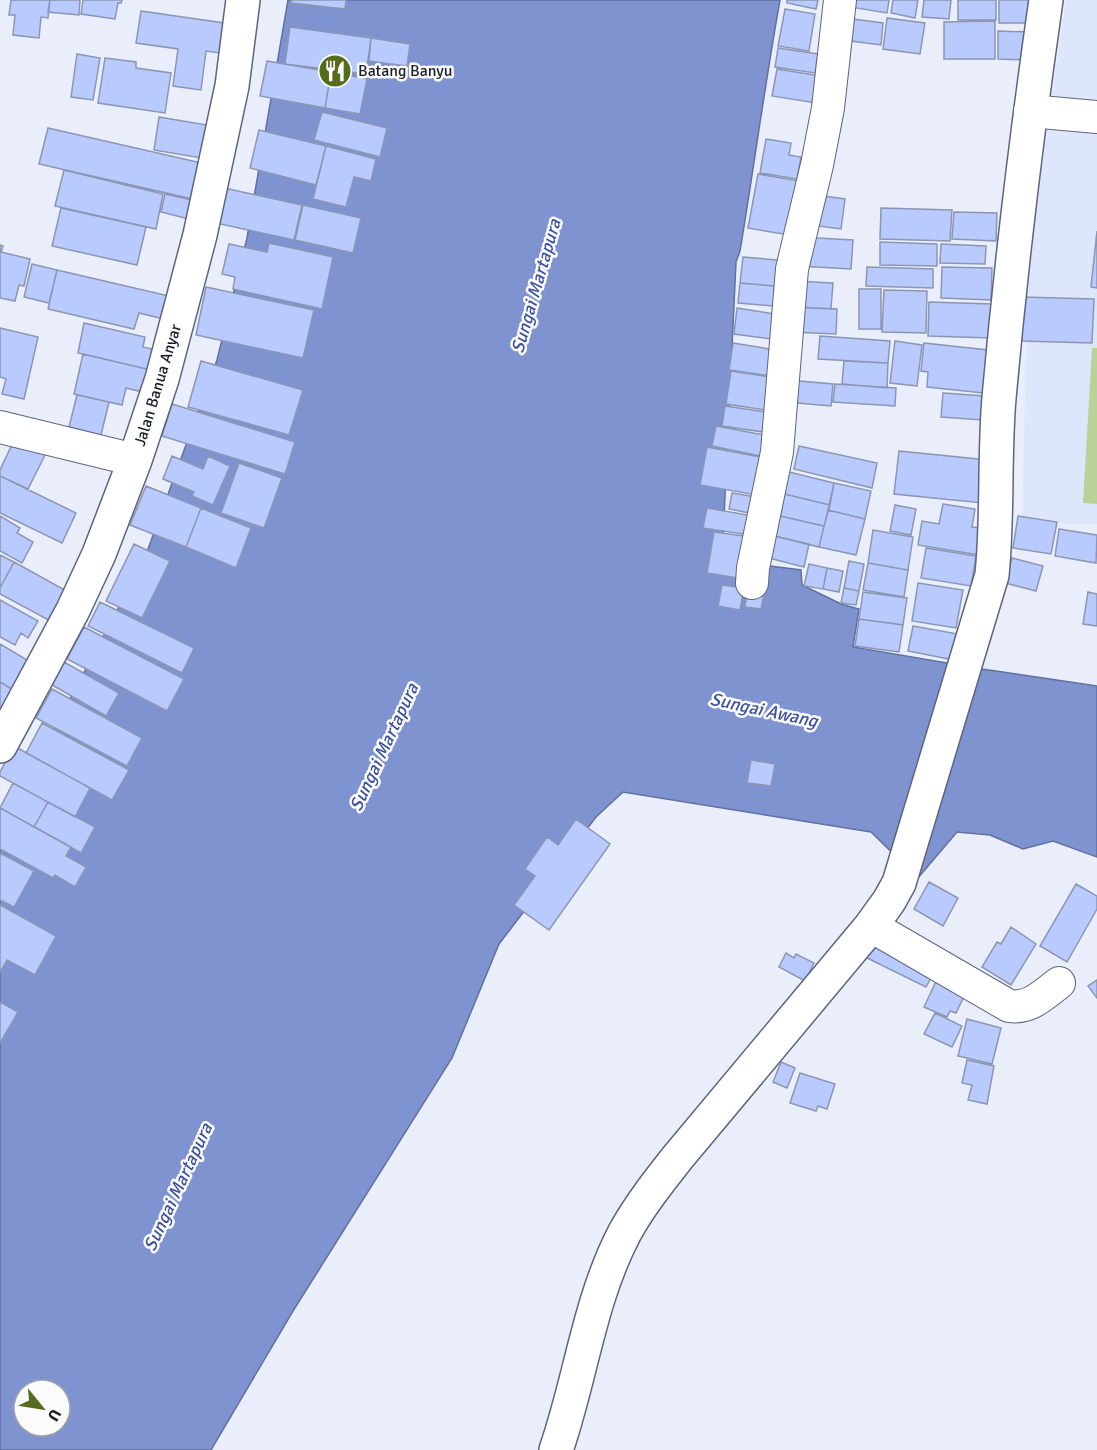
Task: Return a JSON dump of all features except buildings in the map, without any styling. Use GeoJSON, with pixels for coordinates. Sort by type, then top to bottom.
{"type":"FeatureCollection","features":[{"type":"Feature","properties":{"kind":"street","name":"Jalan Banua Anyar"},"geometry":{"type":"LineString","coordinates":[[0,746],[73,610],[99,554],[135,460],[162,379],[200,235],[232,86],[243,0]]}},
{"type":"Feature","properties":{"kind":"street"},"geometry":{"type":"LineString","coordinates":[[752,583],[753,568],[777,452],[792,269],[828,108],[840,0]]}},
{"type":"Feature","properties":{"kind":"street"},"geometry":{"type":"LineString","coordinates":[[556,1450],[590,1325],[606,1277],[625,1233],[650,1194],[678,1157],[871,926],[899,883],[992,575],[996,542],[999,400],[1030,111],[1046,0]]}},
{"type":"Feature","properties":{"kind":"street"},"geometry":{"type":"LineString","coordinates":[[1030,111],[1097,117]]}},
{"type":"Feature","properties":{"kind":"street"},"geometry":{"type":"LineString","coordinates":[[0,428],[135,460]]}},
{"type":"Feature","properties":{"kind":"street"},"geometry":{"type":"LineString","coordinates":[[871,926],[1009,1006],[1021,1008],[1032,1004],[1059,983]]}},
{"type":"Feature","properties":{"kind":"shaded area"},"geometry":{"type":"Polygon","coordinates":[[[1066,0],[1097,0],[1097,524],[1022,523],[1028,266],[1066,0]]]}},
{"type":"Feature","properties":{"kind":"green space"},"geometry":{"type":"Polygon","coordinates":[[[1092,348],[1097,348],[1097,504],[1083,503],[1092,348]]]}},
{"type":"Feature","properties":{"kind":"water"},"geometry":{"type":"Polygon","coordinates":[[[288,0],[780,0],[740,251],[736,262],[722,560],[801,570],[802,585],[841,604],[859,609],[853,647],[1097,686],[1097,857],[1053,841],[1023,849],[990,835],[957,832],[918,878],[871,832],[623,792],[596,817],[499,944],[452,1058],[293,1311],[211,1450],[0,1450],[0,830],[144,560],[217,360],[247,238],[288,0]]]}},
{"type":"Feature","properties":{"kind":"place","name":"Batang Banyu"},"geometry":{"type":"Point","coordinates":[335,71]}},
{"type":"Feature","properties":{"kind":"water label","name":"Sungai Martapura"},"geometry":{"type":"Point","coordinates":[536,286]}},
{"type":"Feature","properties":{"kind":"water label","name":"Sungai Awang"},"geometry":{"type":"Point","coordinates":[764,710]}},
{"type":"Feature","properties":{"kind":"water label","name":"Sungai Martapura"},"geometry":{"type":"Point","coordinates":[384,747]}},
{"type":"Feature","properties":{"kind":"water label","name":"Sungai Martapura"},"geometry":{"type":"Point","coordinates":[178,1187]}}]}
